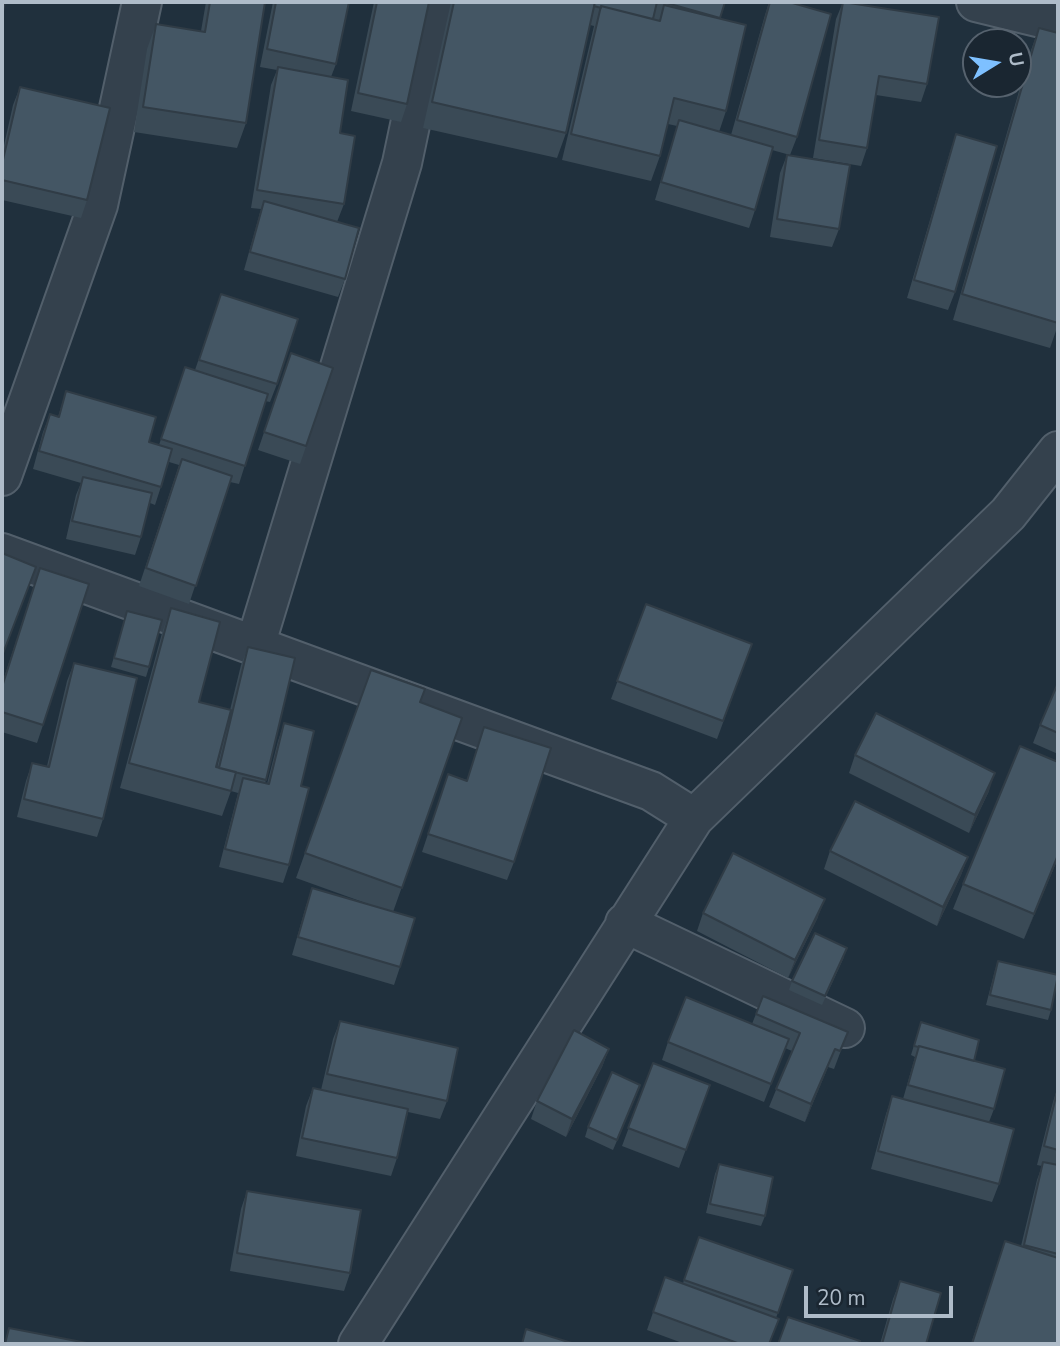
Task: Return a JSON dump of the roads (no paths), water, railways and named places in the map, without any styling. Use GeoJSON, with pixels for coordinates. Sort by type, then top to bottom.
{"type":"FeatureCollection","features":[{"type":"Feature","properties":{"kind":"street"},"geometry":{"type":"LineString","coordinates":[[2,476],[97,205],[142,2]]}},
{"type":"Feature","properties":{"kind":"street"},"geometry":{"type":"LineString","coordinates":[[255,646],[402,163],[436,2]]}},
{"type":"Feature","properties":{"kind":"street"},"geometry":{"type":"LineString","coordinates":[[976,2],[1058,22]]}},
{"type":"Feature","properties":{"kind":"street"},"geometry":{"type":"LineString","coordinates":[[358,1344],[694,818],[1008,514],[1058,451]]}},
{"type":"Feature","properties":{"kind":"street"},"geometry":{"type":"LineString","coordinates":[[2,553],[651,791],[694,818]]}},
{"type":"Feature","properties":{"kind":"street"},"geometry":{"type":"LineString","coordinates":[[625,923],[845,1028]]}}]}
